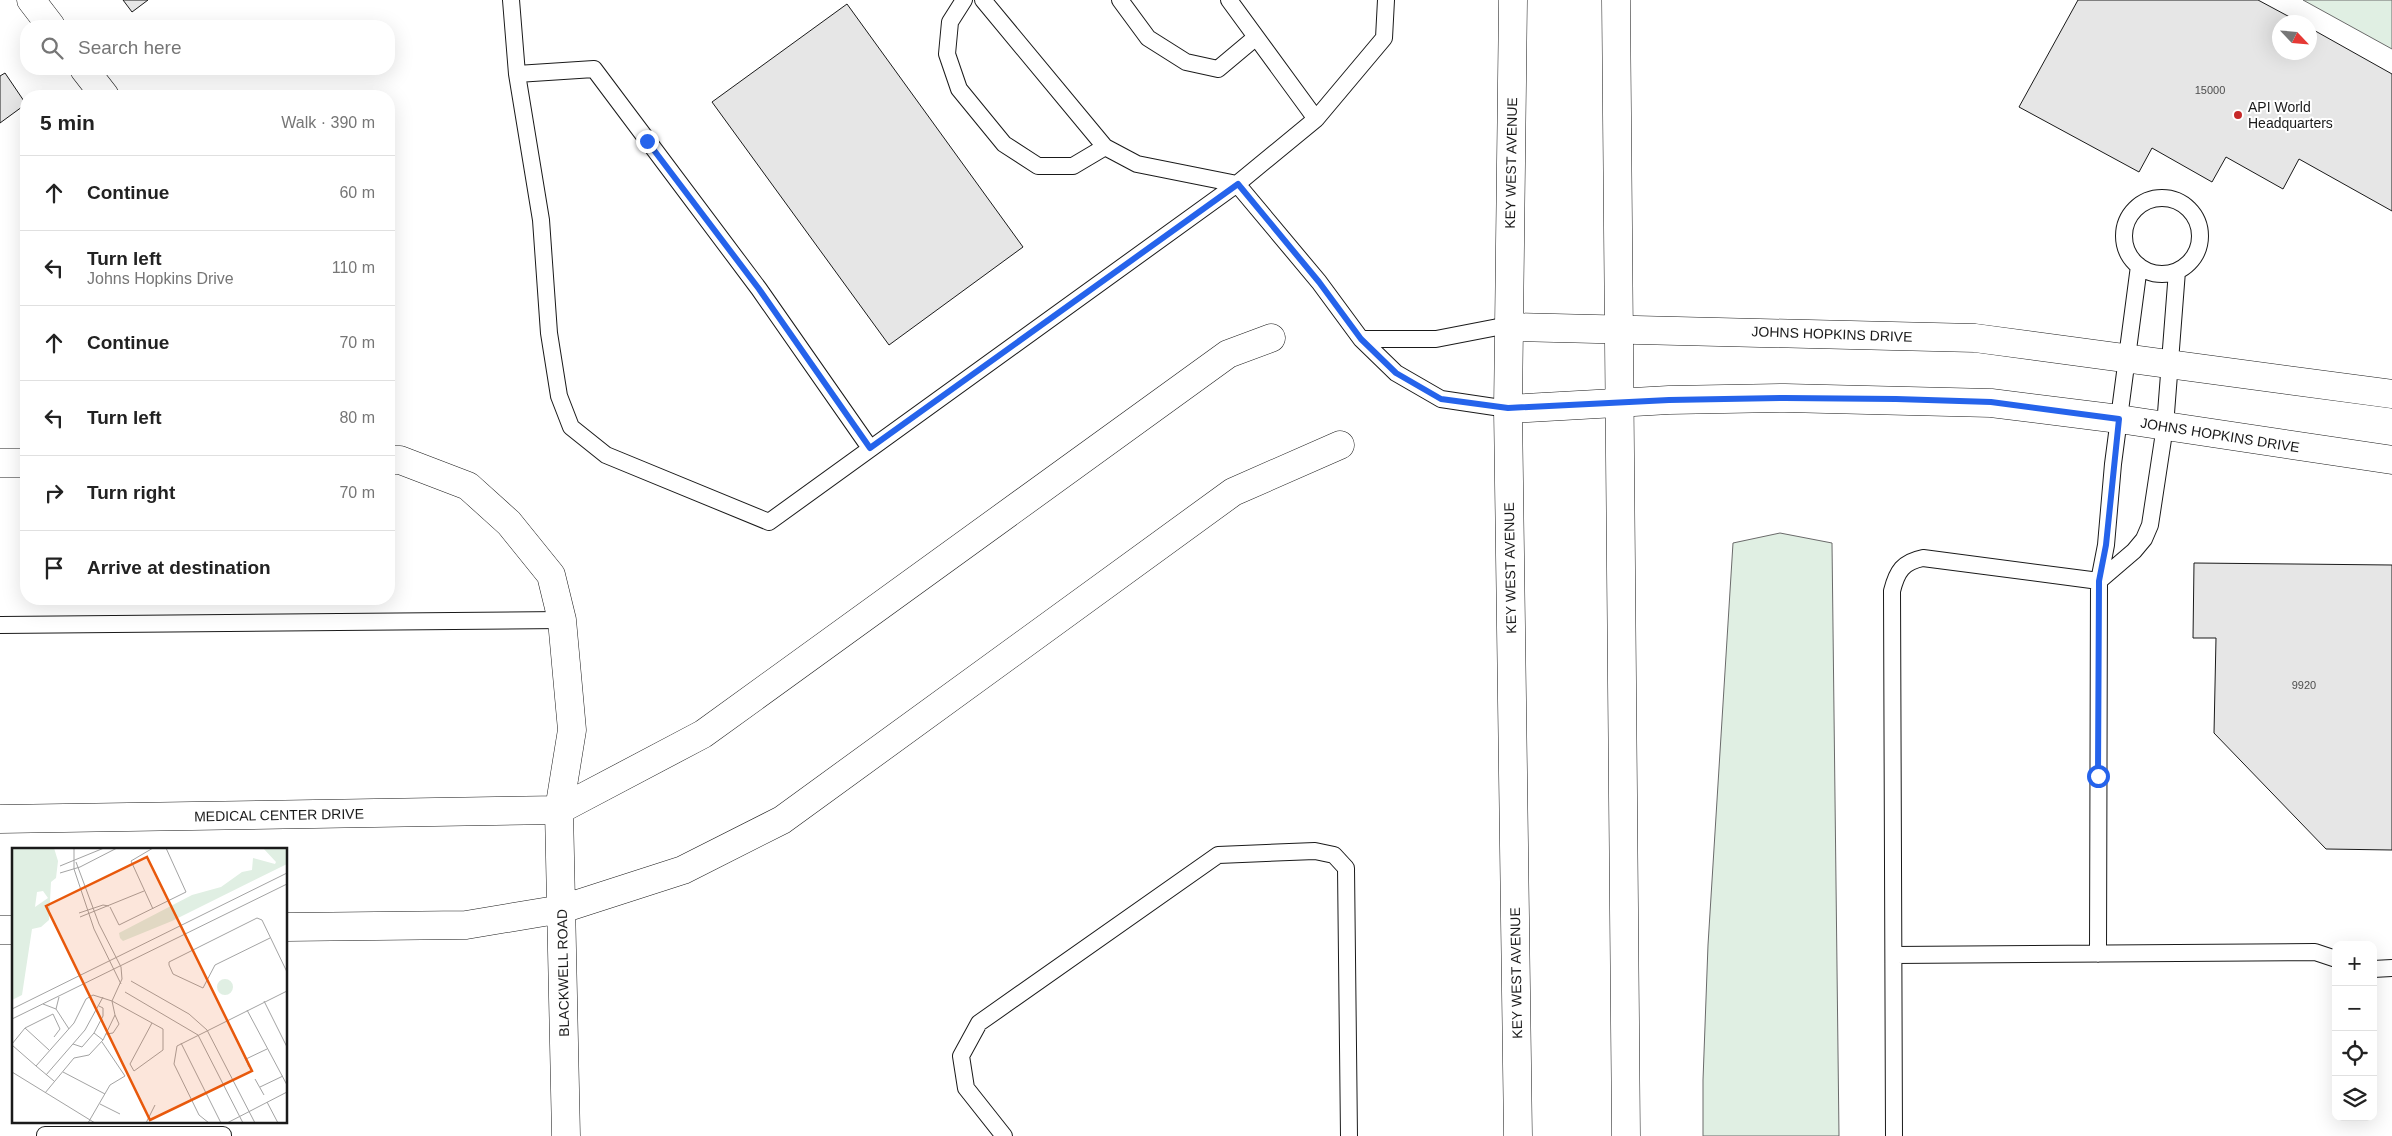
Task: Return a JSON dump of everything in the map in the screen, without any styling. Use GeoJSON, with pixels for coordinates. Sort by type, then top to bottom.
{"type":"FeatureCollection","features":[{"type":"Feature","properties":{"kind":"street"},"geometry":{"type":"LineString","coordinates":[[32,0],[47,20]]}},
{"type":"Feature","properties":{"kind":"street","name":"KEY WEST AVENUE"},"geometry":{"type":"LineString","coordinates":[[1513,0],[1508,408],[1518,1136]]}},
{"type":"Feature","properties":{"kind":"street"},"geometry":{"type":"LineString","coordinates":[[1616,0],[1626,1136]]}},
{"type":"Feature","properties":{"kind":"street","name":"JOHNS HOPKINS DRIVE"},"geometry":{"type":"LineString","coordinates":[[1509,327],[1974,338],[2392,394]]}},
{"type":"Feature","properties":{"kind":"street"},"geometry":{"type":"LineString","coordinates":[[559,810],[703,734],[1228,354],[1271,338]]}},
{"type":"Feature","properties":{"kind":"street","name":"JOHNS HOPKINS DRIVE"},"geometry":{"type":"LineString","coordinates":[[1508,408],[1775,398],[1991,402],[2392,460]]}},
{"type":"Feature","properties":{"kind":"street"},"geometry":{"type":"LineString","coordinates":[[288,927],[466,926],[562,909],[683,870],[782,820],[1233,492],[1340,445]]}},
{"type":"Feature","properties":{"kind":"street","name":"BLACKWELL ROAD"},"geometry":{"type":"LineString","coordinates":[[395,460],[400,460],[468,486],[510,524],[551,575],[562,620],[572,730],[559,810],[566,1136]]}},
{"type":"Feature","properties":{"kind":"street"},"geometry":{"type":"LineString","coordinates":[[0,463],[20,463]]}},
{"type":"Feature","properties":{"kind":"street","name":"MEDICAL CENTER DRIVE"},"geometry":{"type":"LineString","coordinates":[[0,819],[559,810]]}},
{"type":"Feature","properties":{"kind":"lane"},"geometry":{"type":"LineString","coordinates":[[511,0],[517,74],[542,220],[551,342],[559,396],[572,427],[606,455],[769,522],[1238,184],[1316,119],[1384,38],[1386,0]]}},
{"type":"Feature","properties":{"kind":"lane"},"geometry":{"type":"LineString","coordinates":[[964,0],[950,22],[946,54],[960,89],[1004,144],[1038,166],[1073,166],[1105,147]]}},
{"type":"Feature","properties":{"kind":"lane"},"geometry":{"type":"LineString","coordinates":[[983,0],[1105,147],[1137,164],[1238,184],[1319,282],[1361,339],[1396,373],[1441,399],[1508,408]]}},
{"type":"Feature","properties":{"kind":"lane"},"geometry":{"type":"LineString","coordinates":[[1120,0],[1148,38],[1186,62],[1218,70],[1256,38]]}},
{"type":"Feature","properties":{"kind":"lane"},"geometry":{"type":"LineString","coordinates":[[1229,0],[1316,119]]}},
{"type":"Feature","properties":{"kind":"lane"},"geometry":{"type":"LineString","coordinates":[[517,74],[594,69],[759,289],[870,448]]}},
{"type":"Feature","properties":{"kind":"lane"},"geometry":{"type":"LineString","coordinates":[[2164,198],[2176,200],[2186,206],[2200,227],[2198,251],[2192,261],[2178,271],[2157,275],[2139,266],[2128,255],[2125,246],[2126,225],[2140,205],[2151,200],[2164,198]]}},
{"type":"Feature","properties":{"kind":"lane"},"geometry":{"type":"LineString","coordinates":[[2098,954],[2099,581],[2106,545],[2119,419],[2139,266]]}},
{"type":"Feature","properties":{"kind":"lane"},"geometry":{"type":"LineString","coordinates":[[1894,1136],[1892,591],[1898,574],[1911,560],[1923,558],[2099,581],[2134,551],[2147,532],[2160,470],[2178,271]]}},
{"type":"Feature","properties":{"kind":"lane"},"geometry":{"type":"LineString","coordinates":[[1361,339],[1436,339],[1498,327],[1509,327]]}},
{"type":"Feature","properties":{"kind":"lane"},"geometry":{"type":"LineString","coordinates":[[0,625],[562,620]]}},
{"type":"Feature","properties":{"kind":"lane"},"geometry":{"type":"LineString","coordinates":[[1004,1136],[966,1088],[961,1056],[979,1022],[1218,855],[1316,851],[1334,855],[1346,868],[1349,1136]]}},
{"type":"Feature","properties":{"kind":"lane"},"geometry":{"type":"LineString","coordinates":[[1894,955],[2315,952],[2332,958]]}},
{"type":"Feature","properties":{"kind":"lane"},"geometry":{"type":"LineString","coordinates":[[2377,968],[2392,968]]}},
{"type":"Feature","properties":{"kind":"lane"},"geometry":{"type":"LineString","coordinates":[[45,1135],[223,1135]]}},
{"type":"Feature","properties":{"kind":"green space"},"geometry":{"type":"Polygon","coordinates":[[[2303,0],[2392,0],[2392,49],[2303,0]]]}},
{"type":"Feature","properties":{"kind":"green space"},"geometry":{"type":"Polygon","coordinates":[[[1780,533],[1832,543],[1839,1136],[1703,1136],[1708,945],[1733,543],[1780,533]]]}},
{"type":"Feature","properties":{"kind":"building"},"geometry":{"type":"Polygon","coordinates":[[[123,0],[148,0],[132,12],[123,0]]]}},
{"type":"Feature","properties":{"kind":"building"},"geometry":{"type":"Polygon","coordinates":[[[2078,0],[2258,0],[2286,15],[2272,15],[2272,60],[2317,60],[2317,32],[2392,74],[2392,211],[2299,159],[2283,189],[2226,157],[2212,182],[2152,148],[2139,172],[2019,107],[2078,0]]]}},
{"type":"Feature","properties":{"kind":"building"},"geometry":{"type":"Polygon","coordinates":[[[847,4],[1023,247],[889,345],[712,102],[847,4]]]}},
{"type":"Feature","properties":{"kind":"building"},"geometry":{"type":"Polygon","coordinates":[[[5,73],[20,95],[20,108],[0,123],[0,76],[5,73]]]}},
{"type":"Feature","properties":{"kind":"building"},"geometry":{"type":"Polygon","coordinates":[[[2194,563],[2392,565],[2392,850],[2326,849],[2214,733],[2216,638],[2193,638],[2194,563]]]}},
{"type":"Feature","properties":{"kind":"place","name":"API World Headquarters"},"geometry":{"type":"Point","coordinates":[2238,115]}},
{"type":"Feature","properties":{"kind":"route"},"geometry":{"type":"LineString","coordinates":[[647,141],[759,289],[870,448],[1238,184],[1319,282],[1361,339],[1396,373],[1441,399],[1508,408],[1620,404],[1669,400],[1896,399],[1991,402],[2119,419],[2106,545],[2099,581],[2098,776]]}}]}
